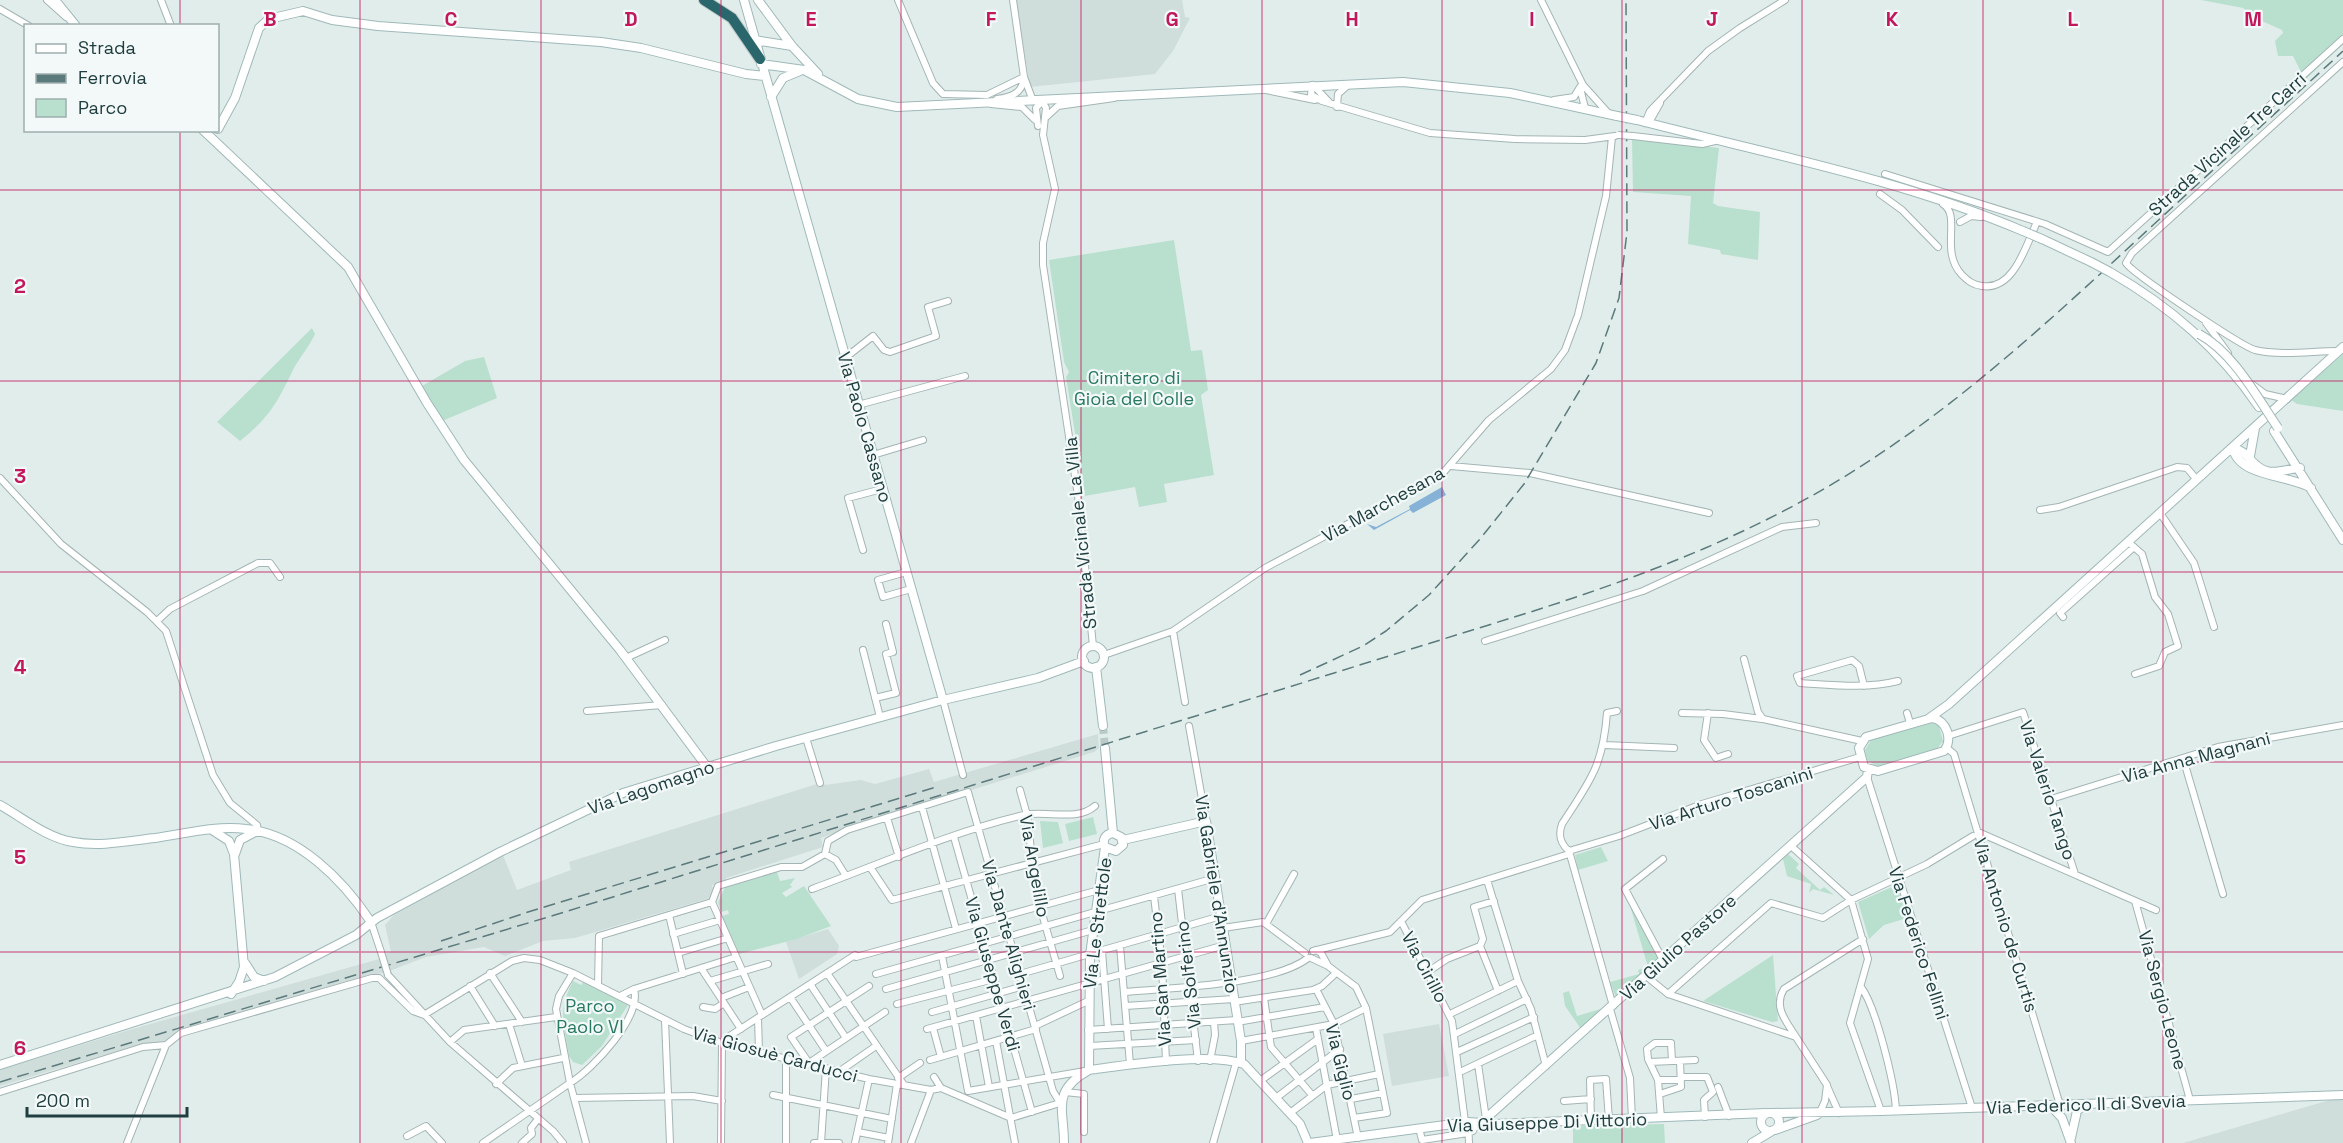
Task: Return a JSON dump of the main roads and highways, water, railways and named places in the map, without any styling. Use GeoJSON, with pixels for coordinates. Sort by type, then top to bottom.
{"type":"FeatureCollection","features":[{"type":"Feature","properties":{"kind":"highway"},"geometry":{"type":"LineString","coordinates":[[704,0],[732,18],[760,59]]}},
{"type":"Feature","properties":{"kind":"main road"},"geometry":{"type":"LineString","coordinates":[[55,0],[75,24]]}},
{"type":"Feature","properties":{"kind":"main road","name":"Via Paolo Cassano"},"geometry":{"type":"LineString","coordinates":[[744,0],[943,700]]}},
{"type":"Feature","properties":{"kind":"main road"},"geometry":{"type":"LineString","coordinates":[[758,0],[792,46],[823,80]]}},
{"type":"Feature","properties":{"kind":"main road"},"geometry":{"type":"LineString","coordinates":[[219,122],[235,98],[259,28],[274,17],[303,11],[332,20],[378,26],[601,42],[641,48],[765,78]]}},
{"type":"Feature","properties":{"kind":"main road"},"geometry":{"type":"LineString","coordinates":[[754,40],[792,46]]}},
{"type":"Feature","properties":{"kind":"main road"},"geometry":{"type":"LineString","coordinates":[[769,44],[760,59],[804,70],[858,99],[887,106],[1037,101],[1261,87],[1416,83],[1483,89],[1550,100],[1923,192],[1965,206],[2091,262],[2156,300],[2212,343],[2238,372],[2278,428],[2343,530]]}},
{"type":"Feature","properties":{"kind":"main road"},"geometry":{"type":"LineString","coordinates":[[771,97],[783,78],[792,72],[804,70]]}},
{"type":"Feature","properties":{"kind":"main road"},"geometry":{"type":"LineString","coordinates":[[214,132],[348,267],[427,403],[459,453],[626,658],[707,767]]}},
{"type":"Feature","properties":{"kind":"main road"},"geometry":{"type":"LineString","coordinates":[[2199,334],[2246,388],[2343,530]]}},
{"type":"Feature","properties":{"kind":"main road"},"geometry":{"type":"LineString","coordinates":[[1928,718],[1949,704],[2131,545],[2160,513],[2341,349]]}},
{"type":"Feature","properties":{"kind":"main road"},"geometry":{"type":"LineString","coordinates":[[2250,456],[2255,428]]}},
{"type":"Feature","properties":{"kind":"main road"},"geometry":{"type":"LineString","coordinates":[[2278,428],[2343,540]]}},
{"type":"Feature","properties":{"kind":"main road"},"geometry":{"type":"LineString","coordinates":[[2233,447],[2237,458],[2244,464],[2268,475],[2297,475],[2300,469]]}},
{"type":"Feature","properties":{"kind":"main road"},"geometry":{"type":"LineString","coordinates":[[2233,447],[2250,456],[2262,469],[2281,474],[2312,488]]}},
{"type":"Feature","properties":{"kind":"main road"},"geometry":{"type":"LineString","coordinates":[[2281,474],[2286,464],[2285,448]]}},
{"type":"Feature","properties":{"kind":"main road"},"geometry":{"type":"LineString","coordinates":[[2211,468],[2227,462],[2244,464]]}},
{"type":"Feature","properties":{"kind":"main road"},"geometry":{"type":"LineString","coordinates":[[1093,646],[1101,650],[1104,655],[1103,662],[1096,667],[1090,667],[1084,661],[1084,651],[1093,646]]}},
{"type":"Feature","properties":{"kind":"main road","name":"Via Lagomagno"},"geometry":{"type":"LineString","coordinates":[[0,1065],[231,994],[265,981],[347,939],[371,922],[500,852],[601,802],[707,767],[806,738],[943,700],[1038,678],[1084,661]]}},
{"type":"Feature","properties":{"kind":"main road"},"geometry":{"type":"LineString","coordinates":[[1096,667],[1102,726]]}},
{"type":"Feature","properties":{"kind":"main road"},"geometry":{"type":"LineString","coordinates":[[1943,722],[1935,718],[1928,718],[1867,736],[1859,748],[1867,773],[1939,754],[1947,748],[1948,736],[1943,722],[1944,711],[1949,704]]}},
{"type":"Feature","properties":{"kind":"main road"},"geometry":{"type":"LineString","coordinates":[[1105,748],[1113,832]]}},
{"type":"Feature","properties":{"kind":"main road","name":"Via Giulio Pastore"},"geometry":{"type":"LineString","coordinates":[[1476,1121],[1546,1066],[1612,1008],[1791,846],[1867,773]]}},
{"type":"Feature","properties":{"kind":"main road"},"geometry":{"type":"LineString","coordinates":[[0,805],[49,834],[73,843],[106,844],[236,828],[258,831],[283,840],[311,857],[348,892],[371,922]]}},
{"type":"Feature","properties":{"kind":"main road","name":"Via Gabriele d'Annunzio"},"geometry":{"type":"LineString","coordinates":[[1123,840],[1206,821],[1241,1041],[1238,1063]]}},
{"type":"Feature","properties":{"kind":"main road"},"geometry":{"type":"LineString","coordinates":[[236,828],[230,836],[234,849],[248,987]]}},
{"type":"Feature","properties":{"kind":"main road"},"geometry":{"type":"LineString","coordinates":[[212,830],[226,837],[234,849]]}},
{"type":"Feature","properties":{"kind":"main road"},"geometry":{"type":"LineString","coordinates":[[234,849],[240,840],[258,831]]}},
{"type":"Feature","properties":{"kind":"main road"},"geometry":{"type":"LineString","coordinates":[[1113,832],[1119,834],[1123,840],[1121,848],[1116,851],[1105,846],[1107,835],[1113,832]]}},
{"type":"Feature","properties":{"kind":"main road","name":"Via Le Strettole"},"geometry":{"type":"LineString","coordinates":[[1089,1070],[1090,955],[1105,846]]}},
{"type":"Feature","properties":{"kind":"main road"},"geometry":{"type":"LineString","coordinates":[[246,974],[265,981]]}},
{"type":"Feature","properties":{"kind":"main road"},"geometry":{"type":"LineString","coordinates":[[231,994],[246,974]]}},
{"type":"Feature","properties":{"kind":"main road"},"geometry":{"type":"LineString","coordinates":[[1064,1143],[1060,1103],[1065,1092],[1081,1074],[1089,1070],[1130,1064],[1210,1061],[1238,1063],[1260,1081],[1300,1124],[1309,1143]]}},
{"type":"Feature","properties":{"kind":"main road","name":"Via Federico II di Svevia"},"geometry":{"type":"LineString","coordinates":[[1750,1115],[2343,1095]]}},
{"type":"Feature","properties":{"kind":"main road"},"geometry":{"type":"LineString","coordinates":[[2069,1128],[2078,1111],[2085,1104]]}},
{"type":"Feature","properties":{"kind":"main road"},"geometry":{"type":"LineString","coordinates":[[2050,1105],[2057,1110],[2069,1128]]}},
{"type":"Feature","properties":{"kind":"main road"},"geometry":{"type":"LineString","coordinates":[[2063,1105],[2071,1143]]}},
{"type":"Feature","properties":{"kind":"main road"},"geometry":{"type":"LineString","coordinates":[[1750,1115],[1766,1131],[1773,1131],[1779,1120],[1769,1113],[1761,1118],[1761,1125]]}},
{"type":"Feature","properties":{"kind":"main road","name":"Via Federico II di Svevia"},"geometry":{"type":"LineString","coordinates":[[1752,1143],[1799,1120],[1834,1113]]}},
{"type":"Feature","properties":{"kind":"main road","name":"Via Giuseppe Di Vittorio"},"geometry":{"type":"LineString","coordinates":[[1309,1143],[1476,1121],[1495,1124],[1750,1115]]}},
{"type":"Feature","properties":{"kind":"main road","name":"Via Federico II di Svevia"},"geometry":{"type":"LineString","coordinates":[[1752,1143],[1761,1125]]}},
{"type":"Feature","properties":{"kind":"water"},"geometry":{"type":"Polygon","coordinates":[[[1442,487],[1446,495],[1413,513],[1410,510],[1374,530],[1367,524],[1376,527],[1410,509],[1409,506],[1442,487]]]}},
{"type":"Feature","properties":{"kind":"tunnel"},"geometry":{"type":"LineString","coordinates":[[1103,726],[1105,748]]}},
{"type":"Feature","properties":{"kind":"railway"},"geometry":{"type":"LineString","coordinates":[[1300,675],[1363,646],[1386,631],[1429,595],[1480,539],[1524,484],[1596,363],[1619,298],[1627,232],[1626,0]]}},
{"type":"Feature","properties":{"kind":"railway"},"geometry":{"type":"LineString","coordinates":[[0,1082],[558,914],[1524,614],[1648,571],[1728,538],[1844,477],[1923,424],[1960,395],[2068,303],[2343,51]]}},
{"type":"Feature","properties":{"kind":"railway"},"geometry":{"type":"LineString","coordinates":[[441,941],[528,912],[936,787]]}},
{"type":"Feature","properties":{"kind":"park label","name":"Cimitero di Gioia del Colle"},"geometry":{"type":"Point","coordinates":[1134,388]}},
{"type":"Feature","properties":{"kind":"park label","name":"Parco Paolo VI"},"geometry":{"type":"Point","coordinates":[590,1015]}}]}
